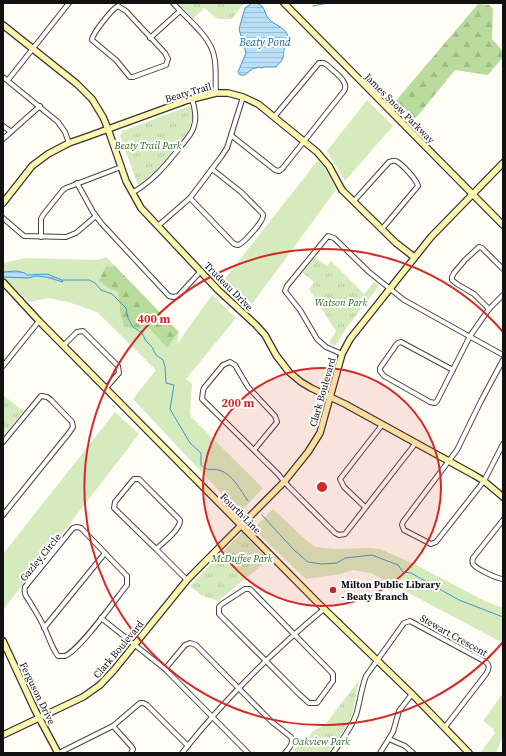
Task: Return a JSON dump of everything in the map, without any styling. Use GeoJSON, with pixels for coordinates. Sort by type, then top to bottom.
{"type":"FeatureCollection","features":[{"type":"Feature","properties":{"kind":"street"},"geometry":{"type":"LineString","coordinates":[[8,80],[69,3]]}},
{"type":"Feature","properties":{"kind":"street"},"geometry":{"type":"LineString","coordinates":[[173,3],[206,39],[212,49],[215,63],[216,93]]}},
{"type":"Feature","properties":{"kind":"street","name":"James Snow Parkway"},"geometry":{"type":"LineString","coordinates":[[284,3],[503,225]]}},
{"type":"Feature","properties":{"kind":"street"},"geometry":{"type":"LineString","coordinates":[[118,6],[124,9],[150,38],[168,57],[167,63],[161,67],[133,77],[128,76],[116,60],[92,38],[113,10],[118,6]]}},
{"type":"Feature","properties":{"kind":"street"},"geometry":{"type":"LineString","coordinates":[[150,38],[180,11]]}},
{"type":"Feature","properties":{"kind":"street","name":"Trudeau Drive"},"geometry":{"type":"LineString","coordinates":[[3,24],[87,93],[96,105],[108,129],[126,181],[142,208],[218,290],[256,325],[289,372],[301,382],[382,424],[415,444],[484,481],[503,497]]}},
{"type":"Feature","properties":{"kind":"street"},"geometry":{"type":"LineString","coordinates":[[232,136],[277,170],[282,169],[346,89],[346,84],[328,65],[322,62],[317,65],[274,117]]}},
{"type":"Feature","properties":{"kind":"street"},"geometry":{"type":"LineString","coordinates":[[3,77],[58,122],[69,143]]}},
{"type":"Feature","properties":{"kind":"street","name":"Beaty Trail"},"geometry":{"type":"LineString","coordinates":[[3,202],[32,166],[48,154],[69,143],[192,99],[216,93],[228,93],[243,97],[258,104],[323,157],[342,190],[396,243],[414,257]]}},
{"type":"Feature","properties":{"kind":"street"},"geometry":{"type":"LineString","coordinates":[[158,225],[190,198],[227,148],[243,97]]}},
{"type":"Feature","properties":{"kind":"street"},"geometry":{"type":"LineString","coordinates":[[132,193],[162,170],[189,135],[196,118],[192,99]]}},
{"type":"Feature","properties":{"kind":"street"},"geometry":{"type":"LineString","coordinates":[[3,139],[40,106]]}},
{"type":"Feature","properties":{"kind":"street"},"geometry":{"type":"LineString","coordinates":[[3,126],[10,132]]}},
{"type":"Feature","properties":{"kind":"street"},"geometry":{"type":"LineString","coordinates":[[354,201],[392,161],[398,162],[417,181],[418,186],[382,229]]}},
{"type":"Feature","properties":{"kind":"street","name":"Clark Boulevard"},"geometry":{"type":"LineString","coordinates":[[3,735],[83,697],[100,685],[111,674],[187,580],[284,482],[316,440],[322,426],[342,354],[353,334],[435,232],[503,163]]}},
{"type":"Feature","properties":{"kind":"street"},"geometry":{"type":"LineString","coordinates":[[41,237],[41,219],[63,190],[121,167]]}},
{"type":"Feature","properties":{"kind":"street"},"geometry":{"type":"LineString","coordinates":[[190,198],[234,244],[238,246],[244,243],[258,225],[263,218],[261,212],[241,192],[212,169]]}},
{"type":"Feature","properties":{"kind":"street"},"geometry":{"type":"LineString","coordinates":[[77,184],[96,216],[106,229],[169,296],[178,296],[201,271]]}},
{"type":"Feature","properties":{"kind":"street"},"geometry":{"type":"LineString","coordinates":[[3,218],[24,236],[66,237],[76,233],[96,216]]}},
{"type":"Feature","properties":{"kind":"street"},"geometry":{"type":"LineString","coordinates":[[342,354],[326,347],[317,339],[300,310],[285,291],[287,286],[328,236],[334,238],[370,272],[404,300],[503,355]]}},
{"type":"Feature","properties":{"kind":"street"},"geometry":{"type":"LineString","coordinates":[[489,309],[474,294],[452,280],[452,277],[465,260],[479,247],[482,248],[503,269]]}},
{"type":"Feature","properties":{"kind":"street","name":"Fourth Line"},"geometry":{"type":"LineString","coordinates":[[3,282],[39,321],[324,609],[412,694],[470,753]]}},
{"type":"Feature","properties":{"kind":"street"},"geometry":{"type":"LineString","coordinates":[[453,370],[401,342],[396,345],[380,368],[380,372],[384,376],[432,403],[439,400],[470,336],[489,309],[503,295]]}},
{"type":"Feature","properties":{"kind":"street"},"geometry":{"type":"LineString","coordinates":[[3,366],[39,321]]}},
{"type":"Feature","properties":{"kind":"street"},"geometry":{"type":"LineString","coordinates":[[64,345],[78,331],[82,331],[118,366],[119,373],[106,388]]}},
{"type":"Feature","properties":{"kind":"street"},"geometry":{"type":"LineString","coordinates":[[503,360],[457,450],[403,522],[402,525],[404,530],[431,544],[436,542],[484,481],[503,444]]}},
{"type":"Feature","properties":{"kind":"street"},"geometry":{"type":"LineString","coordinates":[[254,450],[277,422],[275,416],[248,387],[233,362],[226,362],[204,388],[202,399],[335,533],[341,536],[345,534],[415,444]]}},
{"type":"Feature","properties":{"kind":"street"},"geometry":{"type":"LineString","coordinates":[[3,442],[41,396],[47,397],[51,400],[72,422],[73,427],[69,433],[3,514]]}},
{"type":"Feature","properties":{"kind":"street"},"geometry":{"type":"LineString","coordinates":[[365,507],[344,487],[340,479],[382,424]]}},
{"type":"Feature","properties":{"kind":"street"},"geometry":{"type":"LineString","coordinates":[[156,550],[178,528],[180,520],[142,481],[139,479],[134,479],[115,502],[114,508],[156,550],[187,580]]}},
{"type":"Feature","properties":{"kind":"street"},"geometry":{"type":"LineString","coordinates":[[503,520],[472,561],[474,566],[503,580]]}},
{"type":"Feature","properties":{"kind":"street","name":"Gazley Circle"},"geometry":{"type":"LineString","coordinates":[[73,528],[81,528],[127,576],[127,585],[101,618],[83,640],[64,656],[58,656],[54,652],[44,628],[24,590],[73,528]]}},
{"type":"Feature","properties":{"kind":"street"},"geometry":{"type":"LineString","coordinates":[[44,628],[105,553]]}},
{"type":"Feature","properties":{"kind":"street"},"geometry":{"type":"LineString","coordinates":[[244,589],[248,589],[333,674],[333,681],[317,703],[309,703],[266,660],[219,614],[219,607],[244,589]]}},
{"type":"Feature","properties":{"kind":"street"},"geometry":{"type":"LineString","coordinates":[[182,753],[213,716],[266,660],[324,609]]}},
{"type":"Feature","properties":{"kind":"street"},"geometry":{"type":"LineString","coordinates":[[101,618],[165,669],[248,753]]}},
{"type":"Feature","properties":{"kind":"street","name":"Stewart Crescent"},"geometry":{"type":"LineString","coordinates":[[376,660],[404,623],[410,621],[486,662],[489,668],[486,674],[445,727]]}},
{"type":"Feature","properties":{"kind":"street","name":"Ferguson Drive"},"geometry":{"type":"LineString","coordinates":[[3,641],[39,718],[59,753]]}},
{"type":"Feature","properties":{"kind":"street"},"geometry":{"type":"LineString","coordinates":[[165,669],[185,645],[188,643],[193,643],[272,722],[291,737],[291,746],[285,753]]}},
{"type":"Feature","properties":{"kind":"street"},"geometry":{"type":"LineString","coordinates":[[333,753],[349,730],[356,716],[362,684],[376,660]]}},
{"type":"Feature","properties":{"kind":"street"},"geometry":{"type":"LineString","coordinates":[[380,753],[389,739],[399,710],[412,694]]}},
{"type":"Feature","properties":{"kind":"street"},"geometry":{"type":"LineString","coordinates":[[59,753],[113,726],[140,703],[147,705],[188,746]]}},
{"type":"Feature","properties":{"kind":"street"},"geometry":{"type":"LineString","coordinates":[[113,726],[131,746],[133,749],[131,753]]}},
{"type":"Feature","properties":{"kind":"street"},"geometry":{"type":"LineString","coordinates":[[389,739],[405,746],[413,753]]}},
{"type":"Feature","properties":{"kind":"green space"},"geometry":{"type":"Polygon","coordinates":[[[179,3],[244,3],[232,19],[218,19],[204,8],[193,19],[179,3]]]}},
{"type":"Feature","properties":{"kind":"green space"},"geometry":{"type":"Polygon","coordinates":[[[478,4],[489,5],[493,9],[492,39],[503,51],[503,57],[488,75],[455,70],[415,119],[412,118],[394,103],[478,4]]]}},
{"type":"Feature","properties":{"kind":"green space"},"geometry":{"type":"Polygon","coordinates":[[[367,100],[393,126],[345,181],[327,151],[367,100]]]}},
{"type":"Feature","properties":{"kind":"green space","name":"Beaty Trail Park"},"geometry":{"type":"Polygon","coordinates":[[[189,106],[193,116],[188,132],[158,169],[138,185],[120,136],[123,131],[189,106]]]}},
{"type":"Feature","properties":{"kind":"green space"},"geometry":{"type":"Polygon","coordinates":[[[318,160],[323,165],[336,190],[252,304],[224,280],[318,160]]]}},
{"type":"Feature","properties":{"kind":"green space"},"geometry":{"type":"Polygon","coordinates":[[[106,257],[115,266],[112,267],[110,289],[118,292],[120,311],[147,326],[167,348],[179,332],[177,344],[212,295],[236,318],[186,379],[192,384],[191,417],[263,488],[240,513],[133,399],[156,370],[97,312],[68,302],[49,298],[29,302],[4,278],[13,276],[27,278],[37,276],[46,277],[60,282],[38,274],[27,275],[16,271],[3,272],[3,263],[26,258],[97,260],[106,257]]]}},
{"type":"Feature","properties":{"kind":"green space","name":"Watson Park"},"geometry":{"type":"Polygon","coordinates":[[[315,257],[327,266],[331,261],[364,294],[374,282],[379,286],[347,327],[335,346],[329,343],[336,331],[309,289],[314,282],[303,273],[315,257]]]}},
{"type":"Feature","properties":{"kind":"green space"},"geometry":{"type":"Polygon","coordinates":[[[106,266],[115,266],[179,332],[167,348],[147,326],[139,329],[124,327],[120,311],[118,292],[110,289],[99,281],[106,266]]]}},
{"type":"Feature","properties":{"kind":"green space"},"geometry":{"type":"Polygon","coordinates":[[[3,395],[23,411],[3,436],[3,395]]]}},
{"type":"Feature","properties":{"kind":"green space"},"geometry":{"type":"Polygon","coordinates":[[[115,412],[139,434],[3,610],[3,554],[115,412]]]}},
{"type":"Feature","properties":{"kind":"green space"},"geometry":{"type":"Polygon","coordinates":[[[273,509],[308,542],[316,547],[335,549],[380,549],[414,564],[485,601],[503,608],[503,643],[371,573],[352,570],[341,574],[306,579],[260,535],[255,527],[273,509]]]}},
{"type":"Feature","properties":{"kind":"green space","name":"McDuffee Park"},"geometry":{"type":"Polygon","coordinates":[[[242,532],[268,560],[218,601],[201,595],[190,586],[242,532]]]}},
{"type":"Feature","properties":{"kind":"green space","name":"Oakview Park"},"geometry":{"type":"Polygon","coordinates":[[[359,680],[353,711],[348,724],[328,753],[292,753],[299,744],[305,742],[313,731],[325,725],[359,680]]]}},
{"type":"Feature","properties":{"kind":"green space"},"geometry":{"type":"Polygon","coordinates":[[[503,693],[503,736],[496,753],[480,753],[495,733],[493,731],[494,729],[483,721],[503,693]]]}},
{"type":"Feature","properties":{"kind":"water","name":"Beaty Pond"},"geometry":{"type":"Polygon","coordinates":[[[252,3],[257,3],[264,8],[269,19],[285,31],[291,42],[286,47],[282,60],[276,67],[259,67],[252,69],[245,75],[240,75],[238,72],[246,53],[239,29],[245,8],[252,3]]]}},
{"type":"Feature","properties":{"kind":"water"},"geometry":{"type":"Polygon","coordinates":[[[16,271],[27,275],[47,274],[62,280],[63,282],[37,276],[27,278],[3,277],[3,272],[16,271]]]}},
{"type":"Feature","properties":{"kind":"waterway"},"geometry":{"type":"LineString","coordinates":[[313,6],[328,3]]}},
{"type":"Feature","properties":{"kind":"waterway"},"geometry":{"type":"LineString","coordinates":[[63,280],[89,280],[95,283],[101,290],[112,294],[126,308],[128,318],[133,327],[142,333],[156,355],[163,360],[166,383],[174,385],[170,409],[190,443],[201,453],[201,465],[206,468],[219,470],[228,475],[236,483],[248,501]]}},
{"type":"Feature","properties":{"kind":"waterway"},"geometry":{"type":"LineString","coordinates":[[262,515],[294,550],[308,562],[322,564],[337,563],[345,558],[372,555],[398,565],[403,572],[411,573],[459,600],[503,617]]}},
{"type":"Feature","properties":{"kind":"place","name":"Milton Public Library - Beaty Branch"},"geometry":{"type":"Point","coordinates":[333,590]}}]}
